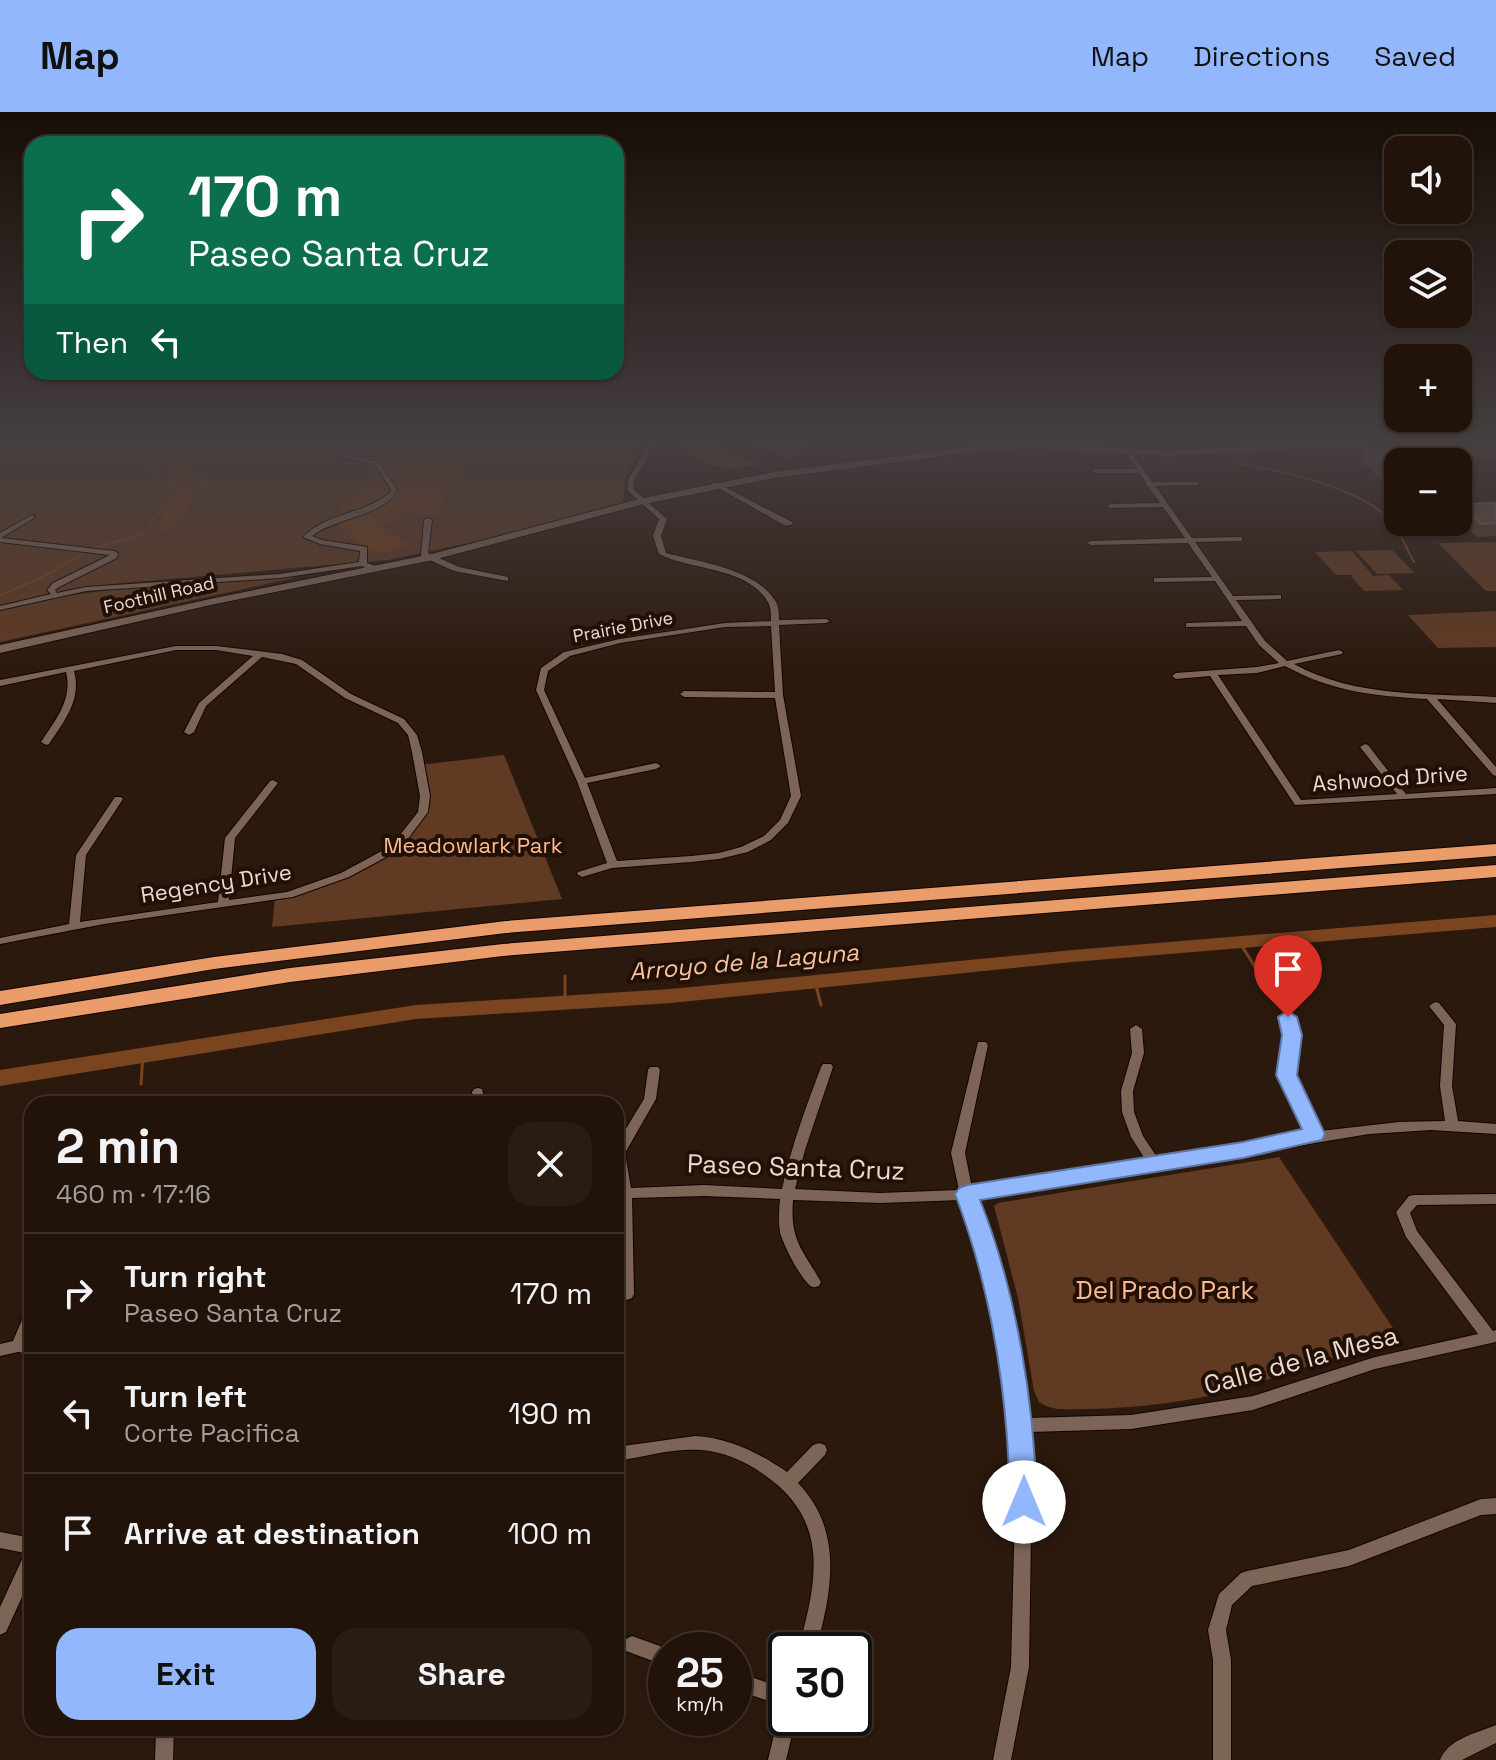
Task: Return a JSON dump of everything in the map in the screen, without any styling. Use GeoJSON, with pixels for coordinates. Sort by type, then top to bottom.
{"type":"FeatureCollection","features":[{"type":"Feature","properties":{"kind":"highway"},"geometry":{"type":"LineString","coordinates":[[0,998],[230,961],[506,927],[1496,850]]}},
{"type":"Feature","properties":{"kind":"highway"},"geometry":{"type":"LineString","coordinates":[[0,1021],[290,975],[503,950],[1496,871]]}},
{"type":"Feature","properties":{"kind":"main road","name":"Foothill Road"},"geometry":{"type":"LineString","coordinates":[[0,648],[433,557],[583,517]]}},
{"type":"Feature","properties":{"kind":"street"},"geometry":{"type":"LineString","coordinates":[[0,538],[32,517]]}},
{"type":"Feature","properties":{"kind":"street"},"geometry":{"type":"LineString","coordinates":[[349,517],[314,529],[307,537],[364,549],[363,564]]}},
{"type":"Feature","properties":{"kind":"street"},"geometry":{"type":"LineString","coordinates":[[582,874],[613,865],[717,858],[755,844],[778,829],[792,811],[796,796],[779,695],[774,604],[758,586],[735,574],[663,554],[657,536],[663,519],[661,517]]}},
{"type":"Feature","properties":{"kind":"street"},"geometry":{"type":"LineString","coordinates":[[776,517],[789,524]]}},
{"type":"Feature","properties":{"kind":"street"},"geometry":{"type":"LineString","coordinates":[[1172,517],[1268,649],[1287,663],[1308,674],[1353,689],[1395,696],[1496,700]]}},
{"type":"Feature","properties":{"kind":"street"},"geometry":{"type":"LineString","coordinates":[[428,520],[423,551],[457,569],[505,579]]}},
{"type":"Feature","properties":{"kind":"street"},"geometry":{"type":"LineString","coordinates":[[0,538],[114,553],[114,556],[56,585],[51,590],[55,595]]}},
{"type":"Feature","properties":{"kind":"street"},"geometry":{"type":"LineString","coordinates":[[1091,543],[1239,539]]}},
{"type":"Feature","properties":{"kind":"street"},"geometry":{"type":"LineString","coordinates":[[0,608],[99,587],[280,576],[363,564],[375,569]]}},
{"type":"Feature","properties":{"kind":"street"},"geometry":{"type":"LineString","coordinates":[[1157,580],[1217,579]]}},
{"type":"Feature","properties":{"kind":"street"},"geometry":{"type":"LineString","coordinates":[[1231,598],[1278,597]]}},
{"type":"Feature","properties":{"kind":"street","name":"Prairie Drive"},"geometry":{"type":"LineString","coordinates":[[613,865],[582,781],[540,690],[544,670],[567,654],[620,641],[725,625],[826,621]]}},
{"type":"Feature","properties":{"kind":"street"},"geometry":{"type":"LineString","coordinates":[[1189,625],[1249,623]]}},
{"type":"Feature","properties":{"kind":"street","name":"Regency Drive"},"geometry":{"type":"LineString","coordinates":[[0,683],[176,648],[216,648],[299,662],[348,696],[401,721],[412,735],[425,796],[423,812],[400,842],[345,875],[289,895],[74,926],[0,941]]}},
{"type":"Feature","properties":{"kind":"street"},"geometry":{"type":"LineString","coordinates":[[1176,676],[1257,670],[1339,652]]}},
{"type":"Feature","properties":{"kind":"street"},"geometry":{"type":"LineString","coordinates":[[189,732],[202,705],[260,654]]}},
{"type":"Feature","properties":{"kind":"street"},"geometry":{"type":"LineString","coordinates":[[46,742],[73,698],[75,685],[70,671]]}},
{"type":"Feature","properties":{"kind":"street","name":"Ashwood Drive"},"geometry":{"type":"LineString","coordinates":[[1213,674],[1298,803],[1496,791]]}},
{"type":"Feature","properties":{"kind":"street"},"geometry":{"type":"LineString","coordinates":[[684,694],[779,695]]}},
{"type":"Feature","properties":{"kind":"street"},"geometry":{"type":"LineString","coordinates":[[1430,697],[1496,773]]}},
{"type":"Feature","properties":{"kind":"street"},"geometry":{"type":"LineString","coordinates":[[1365,747],[1404,797]]}},
{"type":"Feature","properties":{"kind":"street"},"geometry":{"type":"LineString","coordinates":[[582,781],[656,766]]}},
{"type":"Feature","properties":{"kind":"street"},"geometry":{"type":"LineString","coordinates":[[223,903],[230,838],[273,783]]}},
{"type":"Feature","properties":{"kind":"street"},"geometry":{"type":"LineString","coordinates":[[74,926],[81,855],[118,799]]}},
{"type":"Feature","properties":{"kind":"street"},"geometry":{"type":"LineString","coordinates":[[1435,1006],[1450,1024],[1446,1086],[1452,1124]]}},
{"type":"Feature","properties":{"kind":"street"},"geometry":{"type":"LineString","coordinates":[[1288,1017],[1292,1035],[1286,1075],[1315,1134]]}},
{"type":"Feature","properties":{"kind":"street"},"geometry":{"type":"LineString","coordinates":[[1136,1029],[1138,1053],[1127,1091],[1128,1112],[1137,1137],[1154,1162]]}},
{"type":"Feature","properties":{"kind":"street"},"geometry":{"type":"LineString","coordinates":[[982,1045],[958,1153],[993,1280],[1021,1425],[1024,1502],[1020,1667],[1002,1760]]}},
{"type":"Feature","properties":{"kind":"street"},"geometry":{"type":"LineString","coordinates":[[814,1282],[787,1234],[788,1195],[796,1152],[827,1067]]}},
{"type":"Feature","properties":{"kind":"street"},"geometry":{"type":"LineString","coordinates":[[624,1143],[650,1099],[654,1070]]}},
{"type":"Feature","properties":{"kind":"street","name":"Paseo Santa Cruz"},"geometry":{"type":"LineString","coordinates":[[624,1194],[686,1189],[850,1200],[967,1194],[1243,1150],[1315,1134],[1391,1125],[1452,1124],[1496,1129]]}},
{"type":"Feature","properties":{"kind":"street"},"geometry":{"type":"LineString","coordinates":[[1492,1336],[1411,1233],[1403,1212],[1414,1200],[1496,1199]]}},
{"type":"Feature","properties":{"kind":"street"},"geometry":{"type":"LineString","coordinates":[[624,1244],[627,1294]]}},
{"type":"Feature","properties":{"kind":"street","name":"Calle de la Mesa"},"geometry":{"type":"LineString","coordinates":[[1021,1425],[1131,1422],[1253,1403],[1375,1363],[1492,1336]]}},
{"type":"Feature","properties":{"kind":"street"},"geometry":{"type":"LineString","coordinates":[[0,1350],[24,1347]]}},
{"type":"Feature","properties":{"kind":"street"},"geometry":{"type":"LineString","coordinates":[[624,1453],[698,1443],[739,1451],[789,1481],[816,1517],[823,1559],[819,1607],[812,1632]]}},
{"type":"Feature","properties":{"kind":"street"},"geometry":{"type":"LineString","coordinates":[[789,1481],[819,1450]]}},
{"type":"Feature","properties":{"kind":"street"},"geometry":{"type":"LineString","coordinates":[[1222,1760],[1222,1660],[1217,1630],[1225,1600],[1247,1579],[1349,1558],[1481,1507],[1496,1506]]}},
{"type":"Feature","properties":{"kind":"street"},"geometry":{"type":"LineString","coordinates":[[0,1540],[24,1544]]}},
{"type":"Feature","properties":{"kind":"street"},"geometry":{"type":"LineString","coordinates":[[0,1626],[24,1574]]}},
{"type":"Feature","properties":{"kind":"street"},"geometry":{"type":"LineString","coordinates":[[632,1645],[648,1651]]}},
{"type":"Feature","properties":{"kind":"street"},"geometry":{"type":"LineString","coordinates":[[1449,1760],[1457,1751],[1496,1734]]}},
{"type":"Feature","properties":{"kind":"street"},"geometry":{"type":"LineString","coordinates":[[164,1760],[165,1736]]}},
{"type":"Feature","properties":{"kind":"street"},"geometry":{"type":"LineString","coordinates":[[777,1760],[783,1736]]}},
{"type":"Feature","properties":{"kind":"green space"},"geometry":{"type":"Polygon","coordinates":[[[0,517],[578,517],[388,560],[111,584],[0,605],[0,517]]]}},
{"type":"Feature","properties":{"kind":"green space"},"geometry":{"type":"Polygon","coordinates":[[[1496,542],[1496,591],[1486,591],[1438,543],[1496,542]]]}},
{"type":"Feature","properties":{"kind":"green space"},"geometry":{"type":"Polygon","coordinates":[[[1392,550],[1415,573],[1377,574],[1356,551],[1392,550]]]}},
{"type":"Feature","properties":{"kind":"green space"},"geometry":{"type":"Polygon","coordinates":[[[1352,551],[1373,576],[1389,575],[1403,590],[1364,591],[1351,576],[1355,575],[1336,575],[1315,552],[1352,551]]]}},
{"type":"Feature","properties":{"kind":"green space"},"geometry":{"type":"Polygon","coordinates":[[[294,575],[294,578],[0,642],[0,609],[110,590],[294,575]]]}},
{"type":"Feature","properties":{"kind":"green space"},"geometry":{"type":"Polygon","coordinates":[[[1496,611],[1496,647],[1438,648],[1408,615],[1496,611]]]}},
{"type":"Feature","properties":{"kind":"green space","name":"Meadowlark Park"},"geometry":{"type":"Polygon","coordinates":[[[504,755],[562,899],[272,927],[275,898],[331,882],[396,843],[418,816],[424,794],[419,765],[504,755]]]}},
{"type":"Feature","properties":{"kind":"green space","name":"Del Prado Park"},"geometry":{"type":"Polygon","coordinates":[[[1279,1157],[1401,1340],[1243,1387],[1185,1400],[1126,1407],[1068,1409],[1056,1409],[1039,1402],[1034,1391],[1018,1298],[994,1206],[1279,1157]]]}},
{"type":"Feature","properties":{"kind":"shaded area"},"geometry":{"type":"Polygon","coordinates":[[[162,517],[181,517],[170,531],[158,529],[162,517]]]}},
{"type":"Feature","properties":{"kind":"shaded area"},"geometry":{"type":"Polygon","coordinates":[[[334,517],[399,517],[383,525],[407,545],[379,554],[347,536],[334,517]]]}},
{"type":"Feature","properties":{"kind":"building"},"geometry":{"type":"Polygon","coordinates":[[[1474,517],[1496,517],[1496,523],[1481,524],[1474,517]]]}},
{"type":"Feature","properties":{"kind":"waterway"},"geometry":{"type":"LineString","coordinates":[[0,595],[41,578],[91,549],[143,534],[156,517]]}},
{"type":"Feature","properties":{"kind":"waterway"},"geometry":{"type":"LineString","coordinates":[[1386,517],[1402,538],[1414,562]]}},
{"type":"Feature","properties":{"kind":"waterway","name":"Arroyo de la Laguna"},"geometry":{"type":"LineString","coordinates":[[0,1078],[416,1012],[671,996],[1073,956],[1496,921]]}},
{"type":"Feature","properties":{"kind":"waterway"},"geometry":{"type":"LineString","coordinates":[[1240,943],[1257,970]]}},
{"type":"Feature","properties":{"kind":"waterway"},"geometry":{"type":"LineString","coordinates":[[565,976],[565,1003]]}},
{"type":"Feature","properties":{"kind":"waterway"},"geometry":{"type":"LineString","coordinates":[[815,982],[821,1005]]}},
{"type":"Feature","properties":{"kind":"waterway"},"geometry":{"type":"LineString","coordinates":[[141,1084],[143,1054]]}},
{"type":"Feature","properties":{"kind":"route"},"geometry":{"type":"LineString","coordinates":[[1024,1502],[1021,1425],[1009,1350],[980,1227],[967,1194],[1243,1150],[1315,1134],[1298,1105],[1286,1075],[1292,1035],[1288,1017]]}}]}
